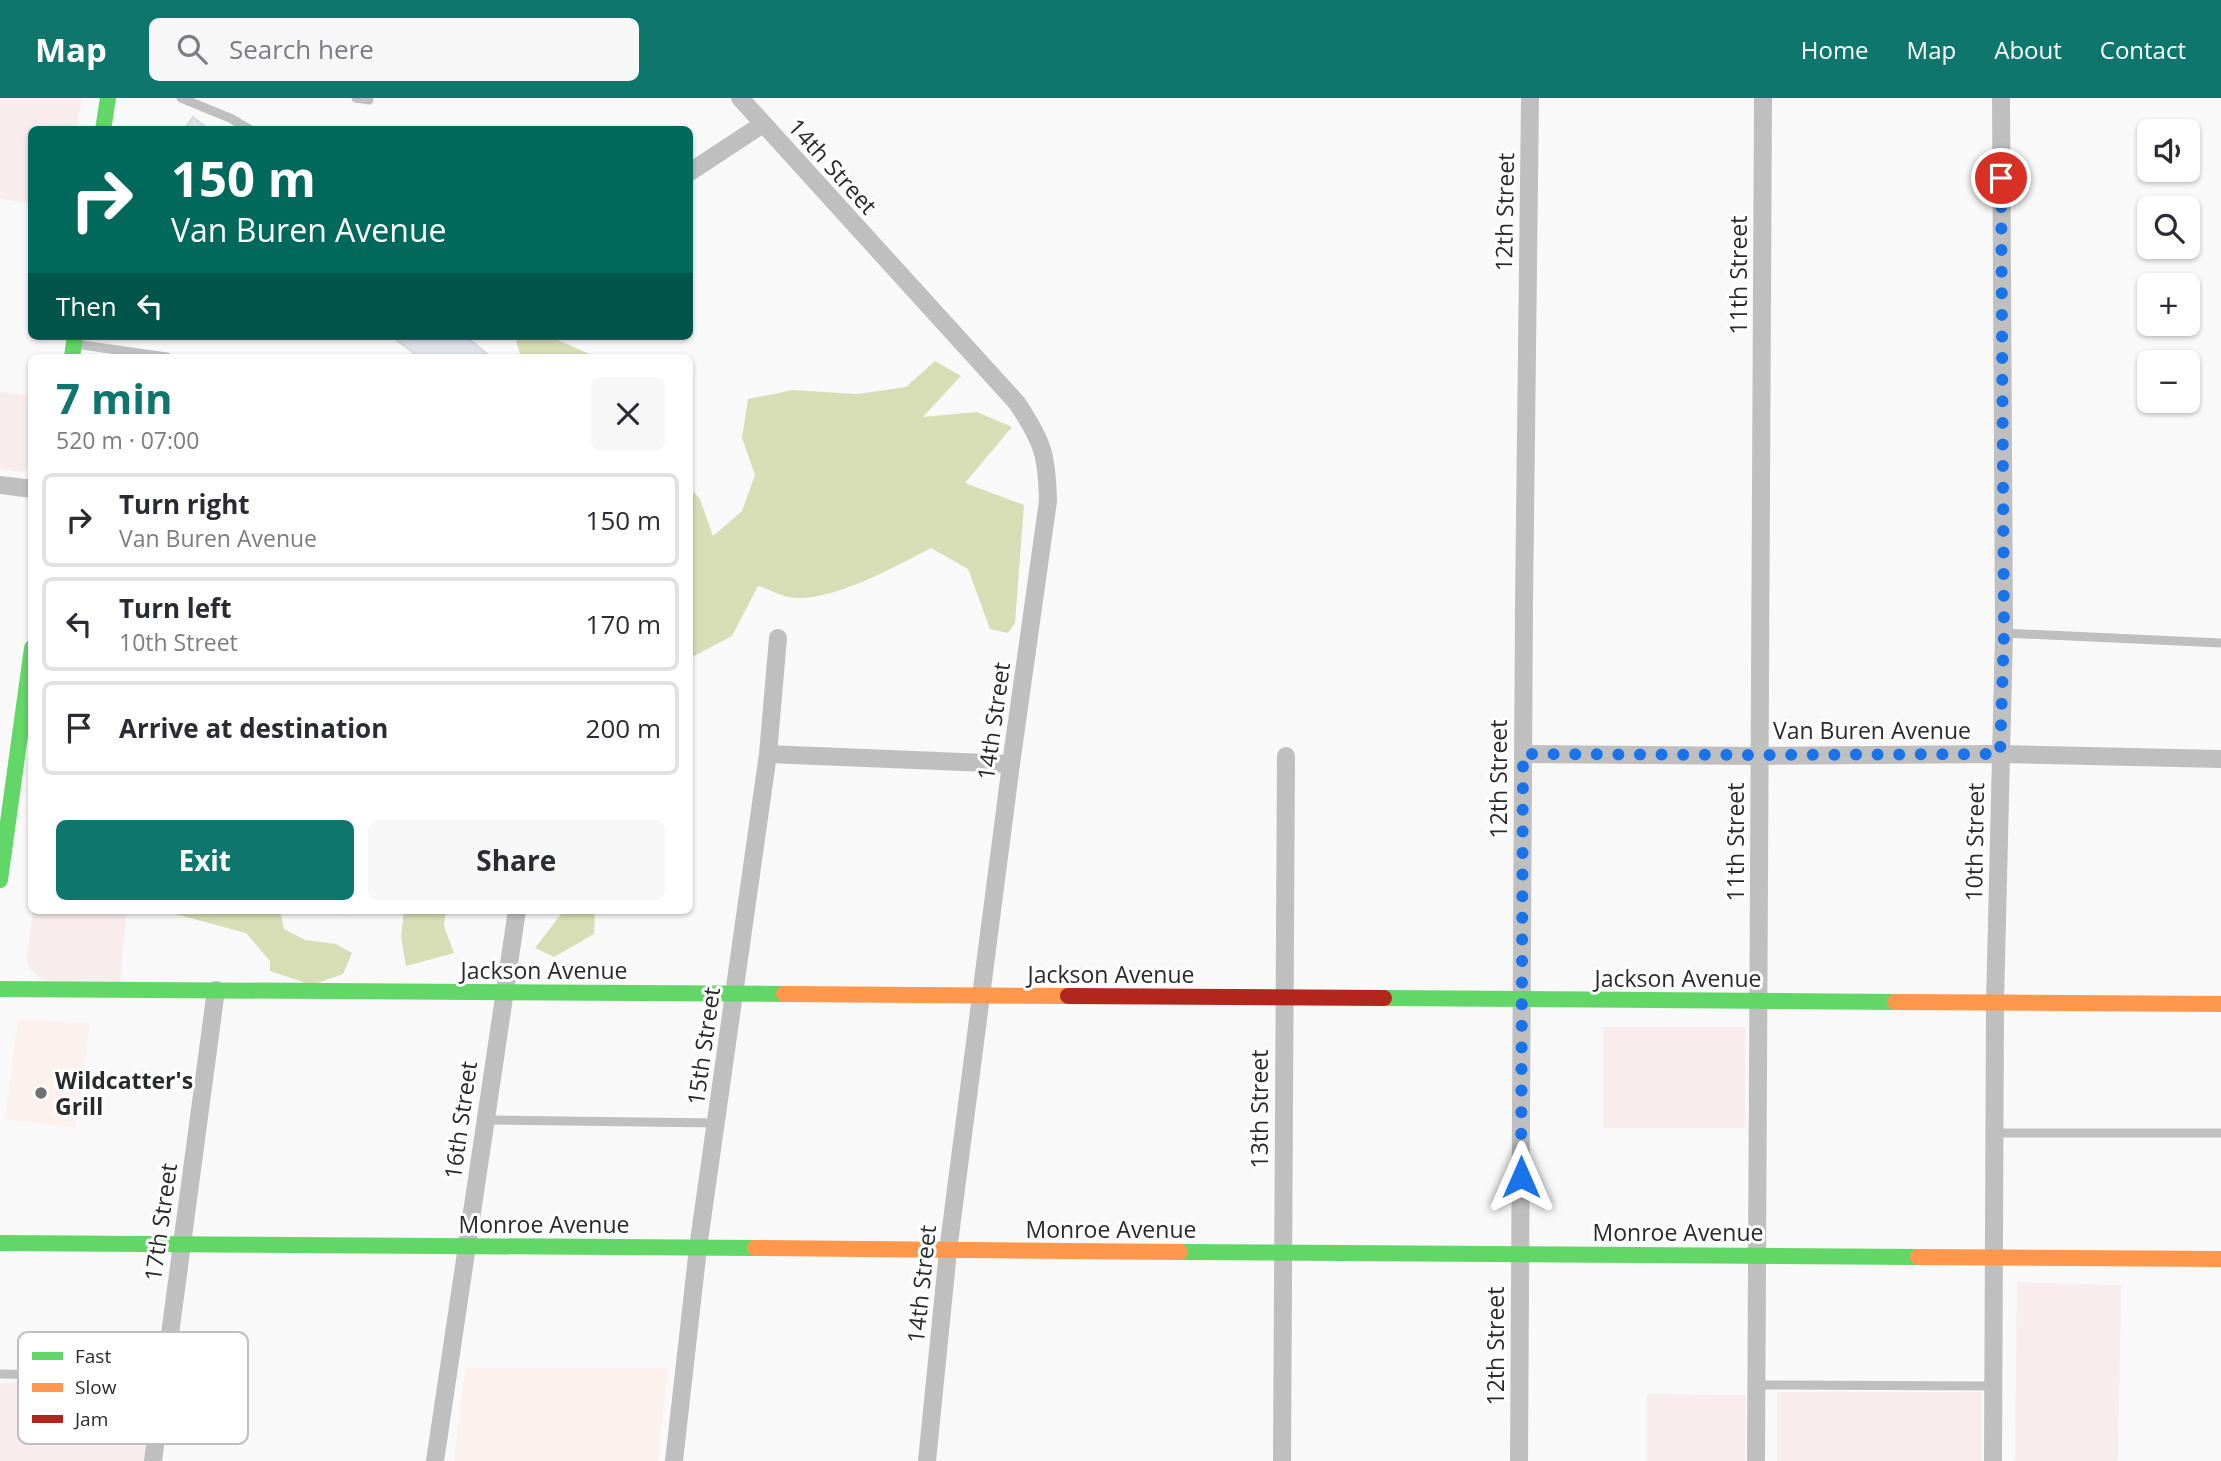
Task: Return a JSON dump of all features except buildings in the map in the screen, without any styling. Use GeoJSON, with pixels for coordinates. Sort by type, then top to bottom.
{"type":"FeatureCollection","features":[{"type":"Feature","properties":{"kind":"street"},"geometry":{"type":"LineString","coordinates":[[104,126],[108,98]]}},
{"type":"Feature","properties":{"kind":"street","name":"14th Street"},"geometry":{"type":"LineString","coordinates":[[740,98],[1017,403],[1037,433],[1047,465],[1048,501],[948,1251],[927,1461]]}},
{"type":"Feature","properties":{"kind":"street","name":"12th Street"},"geometry":{"type":"LineString","coordinates":[[1519,1461],[1530,98]]}},
{"type":"Feature","properties":{"kind":"street","name":"11th Street"},"geometry":{"type":"LineString","coordinates":[[1756,1461],[1763,98]]}},
{"type":"Feature","properties":{"kind":"street","name":"10th Street"},"geometry":{"type":"LineString","coordinates":[[1993,1461],[1995,1003],[2004,632],[2001,98]]}},
{"type":"Feature","properties":{"kind":"street"},"geometry":{"type":"LineString","coordinates":[[693,170],[763,124]]}},
{"type":"Feature","properties":{"kind":"street"},"geometry":{"type":"LineString","coordinates":[[0,485],[28,488]]}},
{"type":"Feature","properties":{"kind":"street","name":"15th Street"},"geometry":{"type":"LineString","coordinates":[[674,1461],[698,1248],[768,754],[778,638]]}},
{"type":"Feature","properties":{"kind":"street"},"geometry":{"type":"LineString","coordinates":[[0,880],[28,677]]}},
{"type":"Feature","properties":{"kind":"street"},"geometry":{"type":"LineString","coordinates":[[768,754],[1011,764]]}},
{"type":"Feature","properties":{"kind":"street","name":"Van Buren Avenue"},"geometry":{"type":"LineString","coordinates":[[1523,754],[2000,754],[2221,759]]}},
{"type":"Feature","properties":{"kind":"street","name":"13th Street"},"geometry":{"type":"LineString","coordinates":[[1282,1461],[1286,756]]}},
{"type":"Feature","properties":{"kind":"street","name":"16th Street"},"geometry":{"type":"LineString","coordinates":[[435,1461],[516,914]]}},
{"type":"Feature","properties":{"kind":"street","name":"Jackson Avenue"},"geometry":{"type":"LineString","coordinates":[[0,989],[2221,1004]]}},
{"type":"Feature","properties":{"kind":"street","name":"17th Street"},"geometry":{"type":"LineString","coordinates":[[170,1332],[216,990]]}},
{"type":"Feature","properties":{"kind":"street","name":"Monroe Avenue"},"geometry":{"type":"LineString","coordinates":[[0,1243],[2221,1259]]}},
{"type":"Feature","properties":{"kind":"lane"},"geometry":{"type":"LineString","coordinates":[[181,98],[244,126]]}},
{"type":"Feature","properties":{"kind":"lane"},"geometry":{"type":"LineString","coordinates":[[356,98],[369,100]]}},
{"type":"Feature","properties":{"kind":"lane"},"geometry":{"type":"LineString","coordinates":[[73,346],[141,354]]}},
{"type":"Feature","properties":{"kind":"lane"},"geometry":{"type":"LineString","coordinates":[[2004,632],[2221,643]]}},
{"type":"Feature","properties":{"kind":"lane"},"geometry":{"type":"LineString","coordinates":[[485,1121],[717,1123]]}},
{"type":"Feature","properties":{"kind":"lane"},"geometry":{"type":"LineString","coordinates":[[1995,1133],[2221,1133]]}},
{"type":"Feature","properties":{"kind":"lane"},"geometry":{"type":"LineString","coordinates":[[0,1374],[18,1374]]}},
{"type":"Feature","properties":{"kind":"lane"},"geometry":{"type":"LineString","coordinates":[[1756,1385],[1993,1386]]}},
{"type":"Feature","properties":{"kind":"shaded area"},"geometry":{"type":"Polygon","coordinates":[[[0,98],[82,98],[77,126],[28,126],[28,203],[0,199],[0,98]]]}},
{"type":"Feature","properties":{"kind":"shaded area"},"geometry":{"type":"Polygon","coordinates":[[[0,392],[28,395],[28,469],[22,472],[0,469],[0,392]]]}},
{"type":"Feature","properties":{"kind":"shaded area"},"geometry":{"type":"Polygon","coordinates":[[[32,914],[127,914],[120,983],[43,981],[30,969],[27,958],[32,914]]]}},
{"type":"Feature","properties":{"kind":"shaded area"},"geometry":{"type":"Polygon","coordinates":[[[18,1019],[90,1023],[76,1128],[5,1119],[18,1019]]]}},
{"type":"Feature","properties":{"kind":"shaded area"},"geometry":{"type":"Polygon","coordinates":[[[1603,1027],[1745,1027],[1745,1128],[1603,1128],[1603,1027]]]}},
{"type":"Feature","properties":{"kind":"shaded area"},"geometry":{"type":"Polygon","coordinates":[[[2017,1282],[2121,1285],[2118,1461],[2015,1461],[2017,1282]]]}},
{"type":"Feature","properties":{"kind":"shaded area"},"geometry":{"type":"Polygon","coordinates":[[[465,1368],[668,1368],[658,1461],[454,1461],[465,1368]]]}},
{"type":"Feature","properties":{"kind":"shaded area"},"geometry":{"type":"Polygon","coordinates":[[[0,1383],[18,1383],[18,1444],[146,1444],[144,1461],[0,1461],[0,1383]]]}},
{"type":"Feature","properties":{"kind":"shaded area"},"geometry":{"type":"Polygon","coordinates":[[[1777,1392],[1982,1392],[1982,1461],[1777,1461],[1777,1392]]]}},
{"type":"Feature","properties":{"kind":"shaded area"},"geometry":{"type":"Polygon","coordinates":[[[1647,1394],[1746,1395],[1745,1461],[1647,1461],[1647,1394]]]}},
{"type":"Feature","properties":{"kind":"green space"},"geometry":{"type":"Polygon","coordinates":[[[516,340],[557,340],[590,354],[520,354],[516,340]]]}},
{"type":"Feature","properties":{"kind":"green space"},"geometry":{"type":"Polygon","coordinates":[[[935,361],[961,376],[923,417],[977,412],[1012,427],[965,483],[1024,505],[1015,623],[1008,633],[990,629],[968,569],[931,548],[861,582],[822,595],[788,597],[758,586],[732,636],[693,656],[693,491],[700,499],[713,536],[742,511],[755,475],[742,438],[748,399],[793,390],[857,394],[906,387],[935,361]]]}},
{"type":"Feature","properties":{"kind":"green space"},"geometry":{"type":"Polygon","coordinates":[[[175,914],[281,914],[284,929],[305,940],[336,944],[352,953],[343,974],[312,985],[270,971],[270,961],[246,933],[175,914]]]}},
{"type":"Feature","properties":{"kind":"green space"},"geometry":{"type":"Polygon","coordinates":[[[404,914],[449,914],[445,915],[444,926],[454,953],[406,966],[401,937],[404,914]]]}},
{"type":"Feature","properties":{"kind":"green space"},"geometry":{"type":"Polygon","coordinates":[[[561,914],[595,914],[594,934],[554,957],[535,948],[561,914]]]}},
{"type":"Feature","properties":{"kind":"traffic: fast"},"geometry":{"type":"LineString","coordinates":[[104,126],[108,98]]}},
{"type":"Feature","properties":{"kind":"traffic: fast"},"geometry":{"type":"LineString","coordinates":[[72,354],[74,340]]}},
{"type":"Feature","properties":{"kind":"traffic: fast"},"geometry":{"type":"LineString","coordinates":[[0,880],[28,677]]}},
{"type":"Feature","properties":{"kind":"traffic: fast"},"geometry":{"type":"LineString","coordinates":[[0,989],[784,994]]}},
{"type":"Feature","properties":{"kind":"traffic: fast"},"geometry":{"type":"LineString","coordinates":[[1384,998],[1895,1002]]}},
{"type":"Feature","properties":{"kind":"traffic: fast"},"geometry":{"type":"LineString","coordinates":[[0,1243],[755,1248]]}},
{"type":"Feature","properties":{"kind":"traffic: fast"},"geometry":{"type":"LineString","coordinates":[[1180,1252],[1918,1257]]}},
{"type":"Feature","properties":{"kind":"traffic: slow"},"geometry":{"type":"LineString","coordinates":[[784,994],[1068,996]]}},
{"type":"Feature","properties":{"kind":"traffic: slow"},"geometry":{"type":"LineString","coordinates":[[1895,1002],[2221,1004]]}},
{"type":"Feature","properties":{"kind":"traffic: slow"},"geometry":{"type":"LineString","coordinates":[[755,1248],[1180,1252]]}},
{"type":"Feature","properties":{"kind":"traffic: slow"},"geometry":{"type":"LineString","coordinates":[[1918,1257],[2221,1259]]}},
{"type":"Feature","properties":{"kind":"traffic: jam"},"geometry":{"type":"LineString","coordinates":[[1068,996],[1384,998]]}},
{"type":"Feature","properties":{"kind":"place","name":"Wildcatter's Grill"},"geometry":{"type":"Point","coordinates":[41,1093]}},
{"type":"Feature","properties":{"kind":"route"},"geometry":{"type":"LineString","coordinates":[[1521,1177],[1523,754],[2000,754],[2004,632],[2001,178]]}}]}
